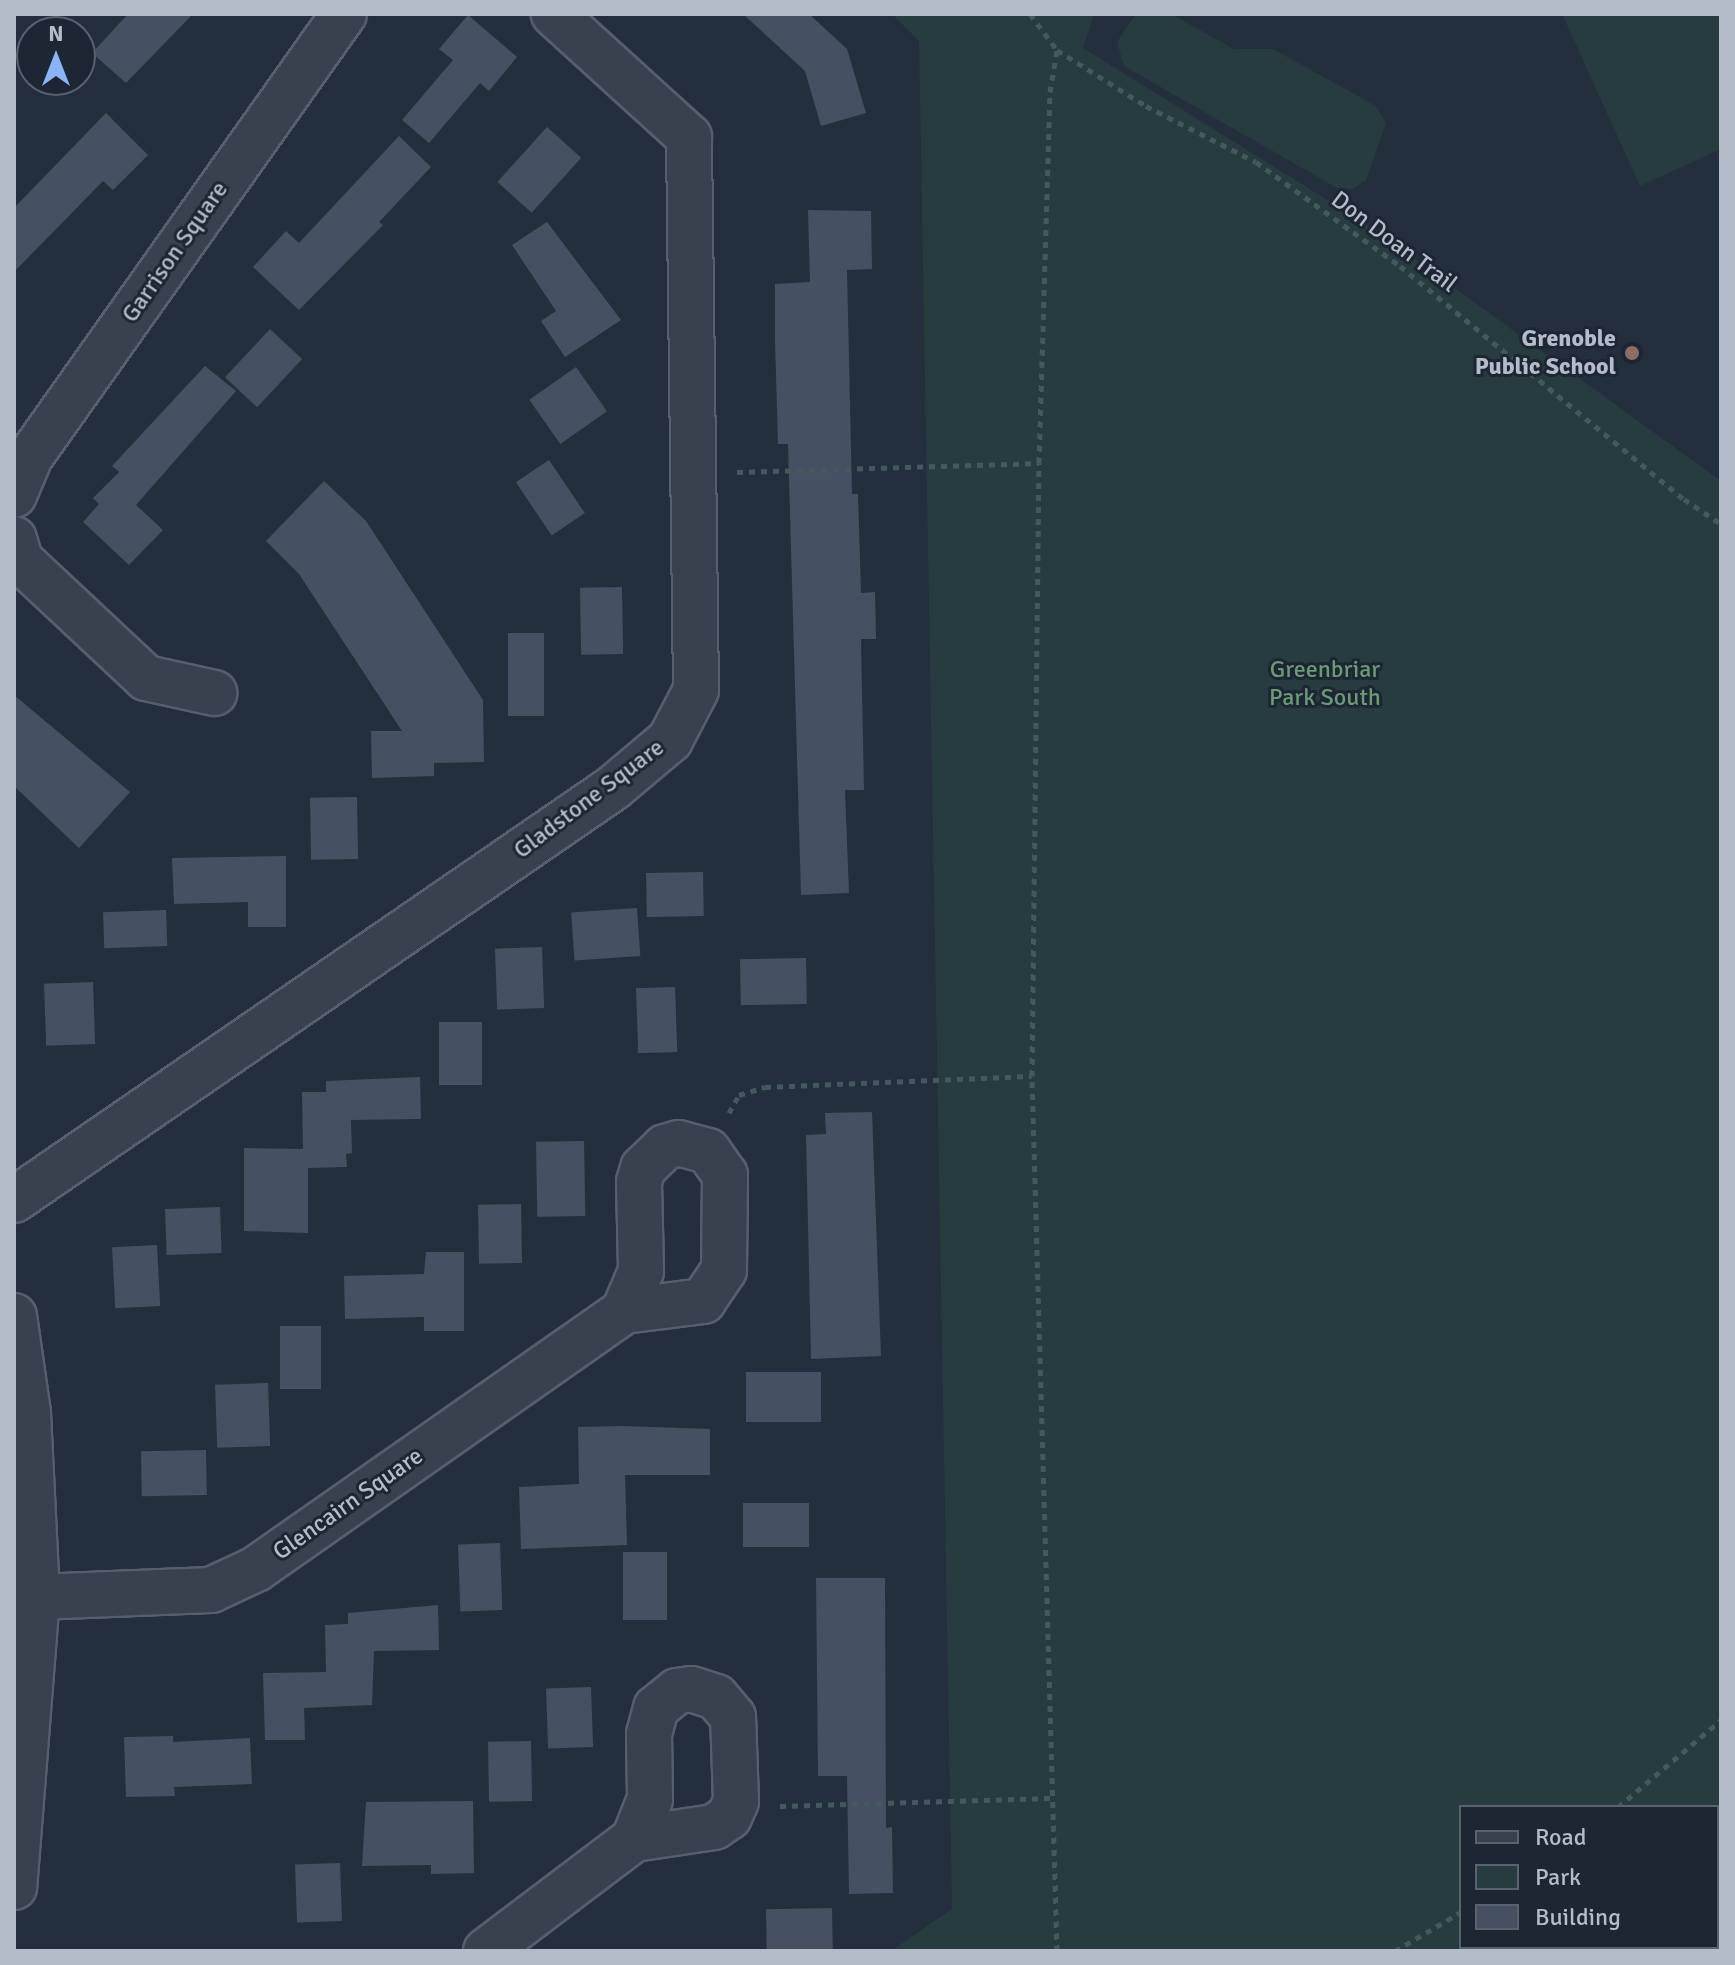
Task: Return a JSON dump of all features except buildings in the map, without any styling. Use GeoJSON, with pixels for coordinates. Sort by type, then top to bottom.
{"type":"FeatureCollection","features":[{"type":"Feature","properties":{"kind":"street","name":"Garrison Square"},"geometry":{"type":"LineString","coordinates":[[14,495],[30,457],[344,14]]}},
{"type":"Feature","properties":{"kind":"street","name":"Gladstone Square"},"geometry":{"type":"LineString","coordinates":[[14,1200],[613,788],[670,740],[696,690],[696,474],[689,137],[554,14]]}},
{"type":"Feature","properties":{"kind":"street"},"geometry":{"type":"LineString","coordinates":[[14,539],[20,560],[146,678],[214,693]]}},
{"type":"Feature","properties":{"kind":"street"},"geometry":{"type":"LineString","coordinates":[[679,1143],[708,1151],[725,1175],[720,1283],[691,1306],[624,1311],[641,1271],[639,1182],[643,1168],[665,1147],[679,1143]]}},
{"type":"Feature","properties":{"kind":"street","name":"Glencairn Square"},"geometry":{"type":"LineString","coordinates":[[37,1597],[211,1590],[256,1569],[624,1311]]}},
{"type":"Feature","properties":{"kind":"street"},"geometry":{"type":"LineString","coordinates":[[14,1316],[28,1413],[37,1597],[14,1887]]}},
{"type":"Feature","properties":{"kind":"street"},"geometry":{"type":"LineString","coordinates":[[486,1951],[634,1839],[714,1827],[733,1809],[733,1717],[716,1697],[691,1689],[677,1691],[651,1720],[650,1799],[634,1839]]}},
{"type":"Feature","properties":{"kind":"path","name":"Don Doan Trail"},"geometry":{"type":"LineString","coordinates":[[1030,14],[1057,50],[1146,106],[1256,162],[1400,266],[1684,499],[1721,524]]}},
{"type":"Feature","properties":{"kind":"path"},"geometry":{"type":"LineString","coordinates":[[1057,50],[1050,92],[1039,463],[1032,1076],[1057,1951]]}},
{"type":"Feature","properties":{"kind":"path"},"geometry":{"type":"LineString","coordinates":[[696,474],[1039,463]]}},
{"type":"Feature","properties":{"kind":"path"},"geometry":{"type":"LineString","coordinates":[[708,1151],[739,1095],[765,1087],[1032,1076]]}},
{"type":"Feature","properties":{"kind":"path"},"geometry":{"type":"LineString","coordinates":[[1620,1805],[1721,1720]]}},
{"type":"Feature","properties":{"kind":"path"},"geometry":{"type":"LineString","coordinates":[[733,1809],[1051,1798]]}},
{"type":"Feature","properties":{"kind":"path"},"geometry":{"type":"LineString","coordinates":[[1395,1951],[1459,1913]]}},
{"type":"Feature","properties":{"kind":"green space","name":"Greenbriar Park South"},"geometry":{"type":"Polygon","coordinates":[[[892,14],[1094,14],[1083,48],[1366,224],[1721,481],[1721,1872],[1719,1874],[1719,1805],[1459,1805],[1459,1949],[1612,1949],[1609,1951],[891,1951],[952,1909],[919,41],[892,14]]]}},
{"type":"Feature","properties":{"kind":"green space"},"geometry":{"type":"Polygon","coordinates":[[[1136,14],[1171,14],[1234,49],[1273,49],[1376,106],[1386,123],[1366,180],[1353,189],[1337,188],[1124,66],[1117,42],[1136,14]]]}},
{"type":"Feature","properties":{"kind":"green space"},"geometry":{"type":"Polygon","coordinates":[[[1562,14],[1721,14],[1721,149],[1640,186],[1562,14]]]}},
{"type":"Feature","properties":{"kind":"place","name":"Grenoble Public School"},"geometry":{"type":"Point","coordinates":[1632,353]}}]}
